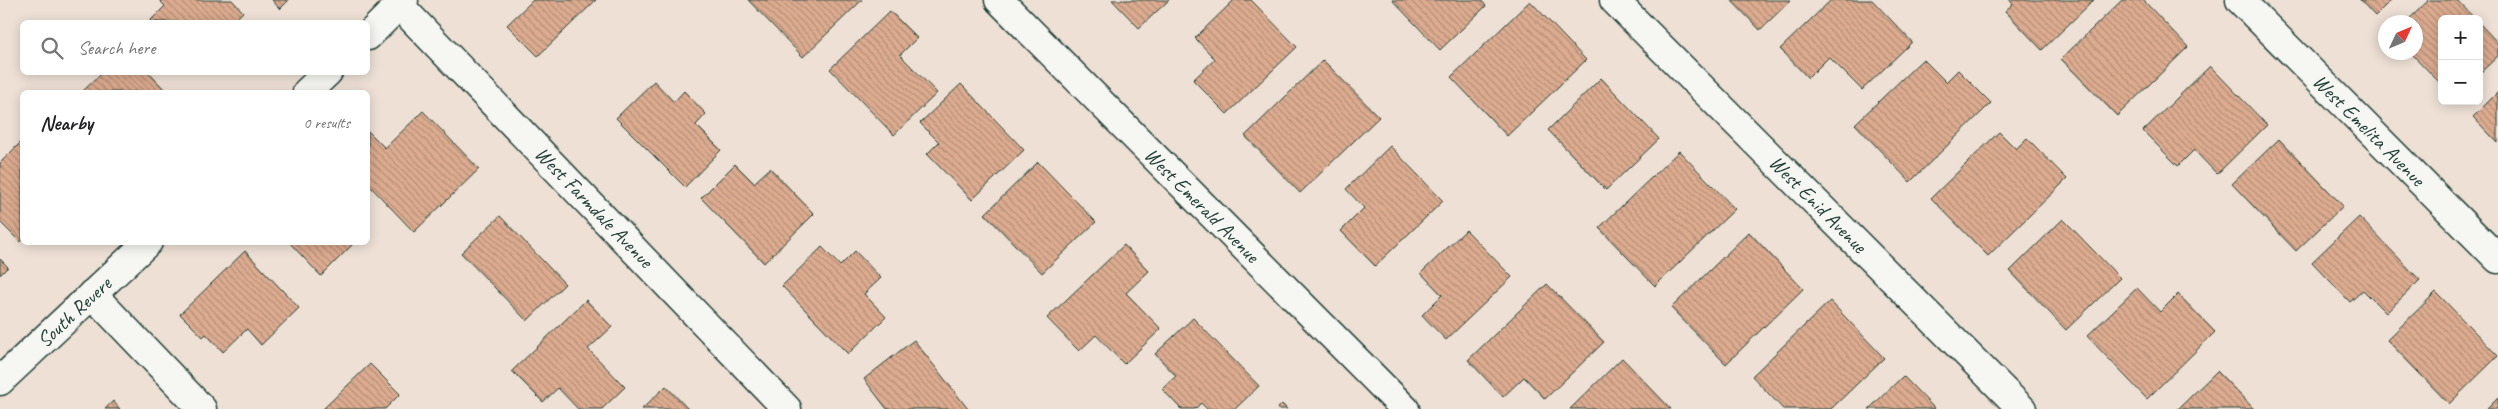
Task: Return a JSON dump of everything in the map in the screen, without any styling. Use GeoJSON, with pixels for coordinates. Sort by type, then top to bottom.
{"type":"FeatureCollection","features":[{"type":"Feature","properties":{"kind":"street","name":"West Emerald Avenue"},"geometry":{"type":"LineString","coordinates":[[999,0],[1405,409]]}},
{"type":"Feature","properties":{"kind":"street","name":"West Enid Avenue"},"geometry":{"type":"LineString","coordinates":[[1614,0],[2022,409]]}},
{"type":"Feature","properties":{"kind":"street","name":"West Emelita Avenue"},"geometry":{"type":"LineString","coordinates":[[2240,0],[2498,260]]}},
{"type":"Feature","properties":{"kind":"street"},"geometry":{"type":"LineString","coordinates":[[370,34],[402,3]]}},
{"type":"Feature","properties":{"kind":"street","name":"West Farmdale Avenue"},"geometry":{"type":"LineString","coordinates":[[402,3],[787,409]]}},
{"type":"Feature","properties":{"kind":"street"},"geometry":{"type":"LineString","coordinates":[[309,90],[325,75]]}},
{"type":"Feature","properties":{"kind":"street","name":"South Revere"},"geometry":{"type":"LineString","coordinates":[[0,381],[145,245]]}},
{"type":"Feature","properties":{"kind":"street"},"geometry":{"type":"LineString","coordinates":[[92,294],[202,409]]}},
{"type":"Feature","properties":{"kind":"building"},"geometry":{"type":"Polygon","coordinates":[[[159,0],[232,0],[243,12],[234,20],[151,20],[165,6],[159,0]]]}},
{"type":"Feature","properties":{"kind":"building"},"geometry":{"type":"Polygon","coordinates":[[[272,0],[289,0],[280,9],[272,0]]]}},
{"type":"Feature","properties":{"kind":"building"},"geometry":{"type":"Polygon","coordinates":[[[533,0],[596,0],[538,56],[507,25],[533,0]]]}},
{"type":"Feature","properties":{"kind":"building"},"geometry":{"type":"Polygon","coordinates":[[[748,0],[862,0],[803,57],[748,0]]]}},
{"type":"Feature","properties":{"kind":"building"},"geometry":{"type":"Polygon","coordinates":[[[1112,0],[1169,0],[1139,28],[1112,0]]]}},
{"type":"Feature","properties":{"kind":"building"},"geometry":{"type":"Polygon","coordinates":[[[1234,0],[1251,0],[1297,47],[1227,114],[1193,80],[1215,59],[1195,38],[1234,0]]]}},
{"type":"Feature","properties":{"kind":"building"},"geometry":{"type":"Polygon","coordinates":[[[1392,0],[1481,0],[1486,6],[1440,50],[1392,0]]]}},
{"type":"Feature","properties":{"kind":"building"},"geometry":{"type":"Polygon","coordinates":[[[1731,0],[1791,0],[1760,30],[1731,0]]]}},
{"type":"Feature","properties":{"kind":"building"},"geometry":{"type":"Polygon","coordinates":[[[1831,0],[1872,0],[1912,42],[1862,90],[1829,57],[1808,78],[1780,49],[1831,0]]]}},
{"type":"Feature","properties":{"kind":"building"},"geometry":{"type":"Polygon","coordinates":[[[2009,0],[2094,0],[2042,50],[2005,11],[2013,4],[2009,0]]]}},
{"type":"Feature","properties":{"kind":"building"},"geometry":{"type":"Polygon","coordinates":[[[2122,0],[2143,0],[2188,47],[2117,116],[2061,59],[2122,0]]]}},
{"type":"Feature","properties":{"kind":"building"},"geometry":{"type":"Polygon","coordinates":[[[2360,0],[2391,0],[2375,16],[2360,0]]]}},
{"type":"Feature","properties":{"kind":"building"},"geometry":{"type":"Polygon","coordinates":[[[2429,0],[2457,0],[2471,15],[2438,15],[2438,81],[2418,60],[2423,60],[2423,15],[2413,15],[2429,0]]]}},
{"type":"Feature","properties":{"kind":"building"},"geometry":{"type":"Polygon","coordinates":[[[1530,1],[1586,60],[1507,136],[1451,77],[1530,1]]]}},
{"type":"Feature","properties":{"kind":"building"},"geometry":{"type":"Polygon","coordinates":[[[890,11],[917,38],[900,55],[937,93],[894,135],[830,69],[890,11]]]}},
{"type":"Feature","properties":{"kind":"building"},"geometry":{"type":"Polygon","coordinates":[[[2483,27],[2498,43],[2498,56],[2483,70],[2483,27]]]}},
{"type":"Feature","properties":{"kind":"building"},"geometry":{"type":"Polygon","coordinates":[[[1923,59],[1946,82],[1958,70],[1991,103],[1910,182],[1855,124],[1923,59]]]}},
{"type":"Feature","properties":{"kind":"building"},"geometry":{"type":"Polygon","coordinates":[[[1323,60],[1379,117],[1300,193],[1245,136],[1323,60]]]}},
{"type":"Feature","properties":{"kind":"building"},"geometry":{"type":"Polygon","coordinates":[[[2210,66],[2267,125],[2217,174],[2194,150],[2178,166],[2143,131],[2210,66]]]}},
{"type":"Feature","properties":{"kind":"building"},"geometry":{"type":"Polygon","coordinates":[[[100,75],[151,75],[165,90],[84,90],[100,75]]]}},
{"type":"Feature","properties":{"kind":"building"},"geometry":{"type":"Polygon","coordinates":[[[1601,78],[1659,139],[1606,190],[1548,130],[1601,78]]]}},
{"type":"Feature","properties":{"kind":"building"},"geometry":{"type":"Polygon","coordinates":[[[654,81],[674,102],[684,91],[706,114],[696,125],[721,150],[685,187],[616,118],[654,81]]]}},
{"type":"Feature","properties":{"kind":"building"},"geometry":{"type":"Polygon","coordinates":[[[961,84],[1024,150],[972,200],[927,154],[939,142],[920,123],[961,84]]]}},
{"type":"Feature","properties":{"kind":"building"},"geometry":{"type":"Polygon","coordinates":[[[2498,92],[2498,143],[2473,117],[2498,92]]]}},
{"type":"Feature","properties":{"kind":"building"},"geometry":{"type":"Polygon","coordinates":[[[423,111],[479,169],[414,232],[370,186],[370,133],[385,148],[423,111]]]}},
{"type":"Feature","properties":{"kind":"building"},"geometry":{"type":"Polygon","coordinates":[[[1999,132],[2016,149],[2027,138],[2067,179],[1988,256],[1931,198],[1999,132]]]}},
{"type":"Feature","properties":{"kind":"building"},"geometry":{"type":"Polygon","coordinates":[[[2279,139],[2343,206],[2296,251],[2232,184],[2279,139]]]}},
{"type":"Feature","properties":{"kind":"building"},"geometry":{"type":"Polygon","coordinates":[[[20,143],[20,242],[0,222],[0,163],[20,143]]]}},
{"type":"Feature","properties":{"kind":"building"},"geometry":{"type":"Polygon","coordinates":[[[1390,146],[1443,201],[1375,266],[1341,231],[1364,208],[1346,189],[1390,146]]]}},
{"type":"Feature","properties":{"kind":"building"},"geometry":{"type":"Polygon","coordinates":[[[1679,151],[1735,209],[1655,286],[1599,228],[1679,151]]]}},
{"type":"Feature","properties":{"kind":"building"},"geometry":{"type":"Polygon","coordinates":[[[1038,162],[1096,222],[1042,273],[985,214],[1038,162]]]}},
{"type":"Feature","properties":{"kind":"building"},"geometry":{"type":"Polygon","coordinates":[[[735,164],[754,183],[770,168],[814,214],[764,263],[701,198],[735,164]]]}},
{"type":"Feature","properties":{"kind":"building"},"geometry":{"type":"Polygon","coordinates":[[[500,216],[565,284],[527,321],[461,253],[500,216]]]}},
{"type":"Feature","properties":{"kind":"building"},"geometry":{"type":"Polygon","coordinates":[[[2359,217],[2420,280],[2386,313],[2363,290],[2350,302],[2312,262],[2359,217]]]}},
{"type":"Feature","properties":{"kind":"building"},"geometry":{"type":"Polygon","coordinates":[[[2063,219],[2120,278],[2066,330],[2010,271],[2063,219]]]}},
{"type":"Feature","properties":{"kind":"building"},"geometry":{"type":"Polygon","coordinates":[[[1466,230],[1512,277],[1446,340],[1422,315],[1442,295],[1421,273],[1466,230]]]}},
{"type":"Feature","properties":{"kind":"building"},"geometry":{"type":"Polygon","coordinates":[[[1749,232],[1803,289],[1726,364],[1671,308],[1749,232]]]}},
{"type":"Feature","properties":{"kind":"building"},"geometry":{"type":"Polygon","coordinates":[[[292,245],[352,245],[321,276],[292,245]]]}},
{"type":"Feature","properties":{"kind":"building"},"geometry":{"type":"Polygon","coordinates":[[[1124,245],[1149,271],[1126,293],[1161,329],[1124,364],[1096,335],[1079,351],[1047,318],[1124,245]]]}},
{"type":"Feature","properties":{"kind":"building"},"geometry":{"type":"Polygon","coordinates":[[[822,247],[840,266],[855,251],[881,278],[864,294],[886,317],[848,354],[782,286],[822,247]]]}},
{"type":"Feature","properties":{"kind":"building"},"geometry":{"type":"Polygon","coordinates":[[[245,251],[299,308],[261,345],[247,329],[223,352],[206,334],[203,337],[180,314],[245,251]]]}},
{"type":"Feature","properties":{"kind":"building"},"geometry":{"type":"Polygon","coordinates":[[[0,259],[8,267],[0,275],[0,259]]]}},
{"type":"Feature","properties":{"kind":"building"},"geometry":{"type":"Polygon","coordinates":[[[1547,284],[1604,342],[1545,399],[1524,377],[1503,397],[1468,360],[1547,284]]]}},
{"type":"Feature","properties":{"kind":"building"},"geometry":{"type":"Polygon","coordinates":[[[2137,288],[2160,312],[2178,294],[2215,332],[2147,399],[2087,336],[2137,288]]]}},
{"type":"Feature","properties":{"kind":"building"},"geometry":{"type":"Polygon","coordinates":[[[2436,292],[2498,356],[2449,404],[2387,340],[2436,292]]]}},
{"type":"Feature","properties":{"kind":"building"},"geometry":{"type":"Polygon","coordinates":[[[586,300],[612,327],[588,349],[625,387],[602,409],[578,409],[558,388],[543,402],[512,371],[586,300]]]}},
{"type":"Feature","properties":{"kind":"building"},"geometry":{"type":"Polygon","coordinates":[[[1830,301],[1884,358],[1831,409],[1783,409],[1752,376],[1830,301]]]}},
{"type":"Feature","properties":{"kind":"building"},"geometry":{"type":"Polygon","coordinates":[[[1193,318],[1259,386],[1235,409],[1207,409],[1201,403],[1195,409],[1181,409],[1162,389],[1176,376],[1155,354],[1193,318]]]}},
{"type":"Feature","properties":{"kind":"building"},"geometry":{"type":"Polygon","coordinates":[[[914,340],[968,409],[887,409],[864,379],[914,340]]]}},
{"type":"Feature","properties":{"kind":"building"},"geometry":{"type":"Polygon","coordinates":[[[1622,358],[1671,409],[1570,409],[1622,358]]]}},
{"type":"Feature","properties":{"kind":"building"},"geometry":{"type":"Polygon","coordinates":[[[370,364],[400,394],[385,409],[323,409],[370,364]]]}},
{"type":"Feature","properties":{"kind":"building"},"geometry":{"type":"Polygon","coordinates":[[[2217,371],[2254,409],[2178,409],[2217,371]]]}},
{"type":"Feature","properties":{"kind":"building"},"geometry":{"type":"Polygon","coordinates":[[[1903,376],[1935,409],[1869,409],[1903,376]]]}},
{"type":"Feature","properties":{"kind":"building"},"geometry":{"type":"Polygon","coordinates":[[[666,386],[688,409],[642,409],[666,386]]]}},
{"type":"Feature","properties":{"kind":"building"},"geometry":{"type":"Polygon","coordinates":[[[2498,398],[2498,409],[2487,409],[2498,398]]]}},
{"type":"Feature","properties":{"kind":"building"},"geometry":{"type":"Polygon","coordinates":[[[113,401],[120,409],[105,409],[113,401]]]}},
{"type":"Feature","properties":{"kind":"building"},"geometry":{"type":"Polygon","coordinates":[[[1282,404],[1287,409],[1277,409],[1282,404]]]}}]}
